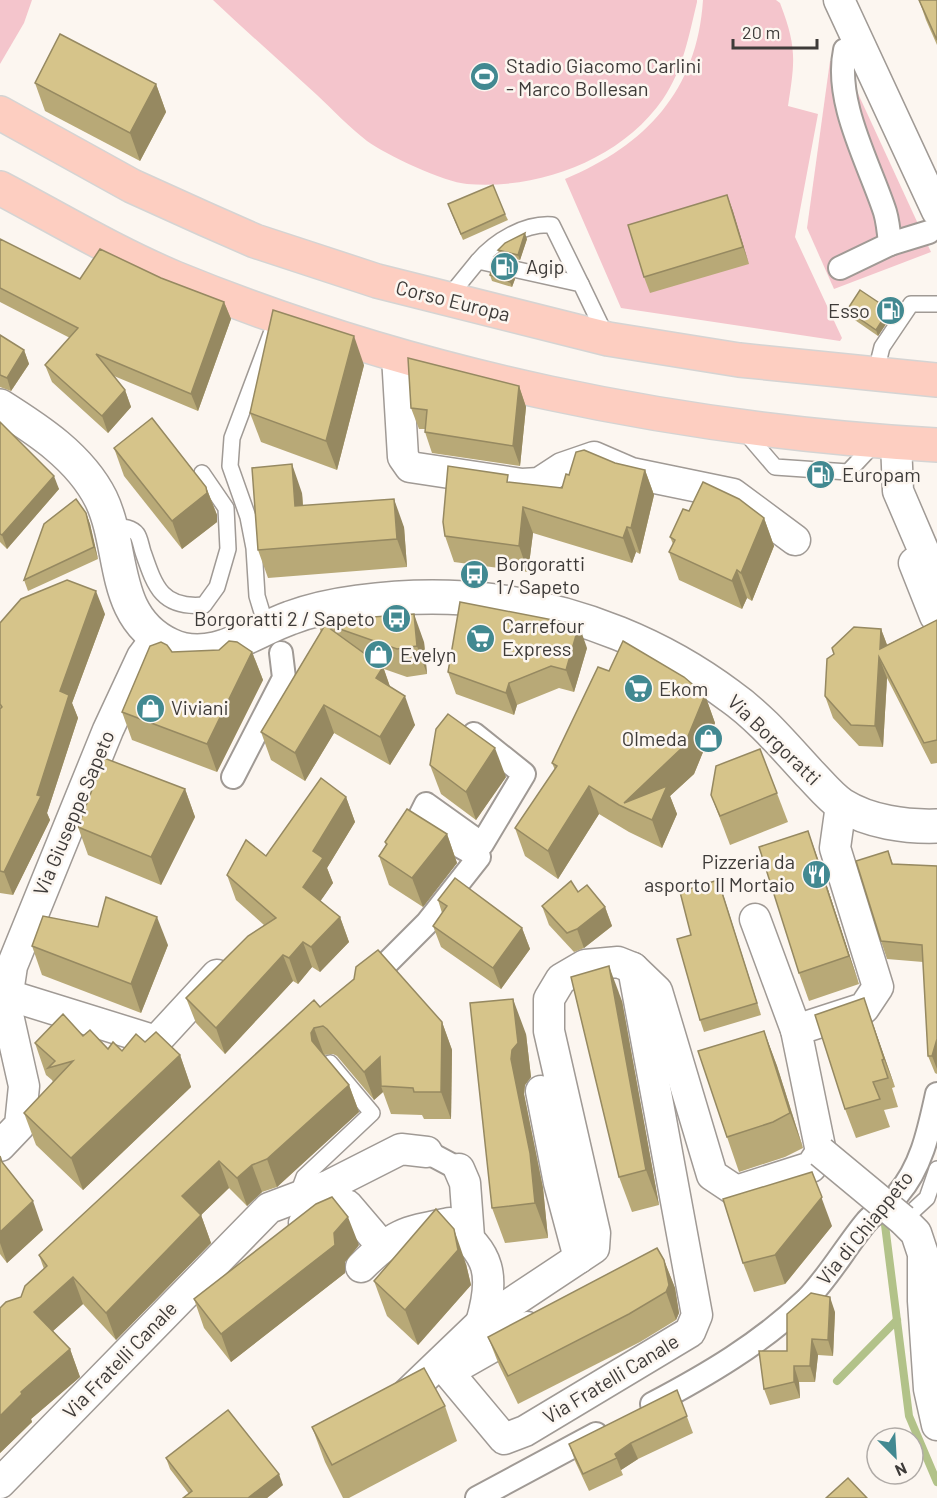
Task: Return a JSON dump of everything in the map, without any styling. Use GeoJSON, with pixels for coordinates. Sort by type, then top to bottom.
{"type":"FeatureCollection","features":[{"type":"Feature","properties":{"kind":"main road","name":"Corso Europa"},"geometry":{"type":"LineString","coordinates":[[0,113],[132,186],[255,241],[377,281],[608,339],[739,360],[937,380]]}},
{"type":"Feature","properties":{"kind":"main road"},"geometry":{"type":"LineString","coordinates":[[0,188],[172,277],[276,316],[397,356],[501,383],[738,426],[886,442],[937,445]]}},
{"type":"Feature","properties":{"kind":"street"},"geometry":{"type":"LineString","coordinates":[[839,0],[933,222],[840,268]]}},
{"type":"Feature","properties":{"kind":"street"},"geometry":{"type":"LineString","coordinates":[[845,50],[843,61],[850,123],[886,214],[890,244]]}},
{"type":"Feature","properties":{"kind":"street"},"geometry":{"type":"LineString","coordinates":[[397,356],[403,457],[410,467],[522,484],[539,483],[562,468],[594,457],[631,472],[733,494],[795,540]]}},
{"type":"Feature","properties":{"kind":"street","name":"Via Borgoratti"},"geometry":{"type":"LineString","coordinates":[[0,406],[46,436],[65,453],[100,498],[111,526],[117,565],[132,612],[157,637],[172,647],[205,649],[246,641],[274,641],[303,613],[357,602],[419,596],[495,601],[538,608],[626,636],[685,665],[729,694],[759,719],[841,805],[880,820],[937,826]]}},
{"type":"Feature","properties":{"kind":"street"},"geometry":{"type":"LineString","coordinates":[[886,442],[898,491],[937,582]]}},
{"type":"Feature","properties":{"kind":"street"},"geometry":{"type":"LineString","coordinates":[[919,540],[913,561],[935,616]]}},
{"type":"Feature","properties":{"kind":"street","name":"Via Giuseppe Sapeto"},"geometry":{"type":"LineString","coordinates":[[0,1146],[20,1125],[24,1086],[6,1006],[12,966],[108,730],[142,657],[157,637]]}},
{"type":"Feature","properties":{"kind":"street"},"geometry":{"type":"LineString","coordinates":[[233,777],[284,678],[274,641]]}},
{"type":"Feature","properties":{"kind":"street"},"geometry":{"type":"LineString","coordinates":[[388,962],[427,923],[479,857],[417,822],[426,804],[482,844],[524,774],[454,719]]}},
{"type":"Feature","properties":{"kind":"street"},"geometry":{"type":"LineString","coordinates":[[796,1030],[864,1008],[878,987],[835,848],[841,805]]}},
{"type":"Feature","properties":{"kind":"street"},"geometry":{"type":"LineString","coordinates":[[755,919],[796,1030],[821,1152],[899,1209],[916,1233],[929,1245],[925,1263],[923,1301],[929,1389],[937,1425]]}},
{"type":"Feature","properties":{"kind":"street"},"geometry":{"type":"LineString","coordinates":[[8,995],[156,1041],[235,955]]}},
{"type":"Feature","properties":{"kind":"street"},"geometry":{"type":"LineString","coordinates":[[592,1258],[595,1233],[549,1031],[549,999],[561,979],[585,965],[618,962],[633,968],[657,991],[712,1175],[736,1191],[811,1167],[821,1152]]}},
{"type":"Feature","properties":{"kind":"street","name":"Via Fratelli Canale"},"geometry":{"type":"LineString","coordinates":[[549,1314],[448,1372],[504,1439],[525,1431],[690,1332],[697,1315],[633,968]]}},
{"type":"Feature","properties":{"kind":"street"},"geometry":{"type":"LineString","coordinates":[[541,1090],[559,1183],[592,1258]]}},
{"type":"Feature","properties":{"kind":"street","name":"Via di Chiappeto"},"geometry":{"type":"LineString","coordinates":[[634,1414],[705,1376],[760,1340],[807,1299],[869,1219],[899,1209],[927,1139],[937,1094]]}},
{"type":"Feature","properties":{"kind":"street","name":"Via Fratelli Canale"},"geometry":{"type":"LineString","coordinates":[[0,1483],[269,1208],[330,1185],[401,1149],[427,1152],[459,1169],[465,1183],[469,1237],[489,1269],[489,1295],[481,1323]]}},
{"type":"Feature","properties":{"kind":"street","name":"Via Fratelli Canale"},"geometry":{"type":"LineString","coordinates":[[205,1300],[289,1229],[347,1205],[382,1246]]}},
{"type":"Feature","properties":{"kind":"street"},"geometry":{"type":"LineString","coordinates":[[361,1267],[382,1246],[406,1232],[450,1223],[469,1237]]}},
{"type":"Feature","properties":{"kind":"street"},"geometry":{"type":"LineString","coordinates":[[407,1394],[481,1323],[592,1258]]}},
{"type":"Feature","properties":{"kind":"street"},"geometry":{"type":"LineString","coordinates":[[477,1498],[613,1425]]}},
{"type":"Feature","properties":{"kind":"lane"},"geometry":{"type":"LineString","coordinates":[[446,300],[492,244],[540,224],[552,225],[608,339]]}},
{"type":"Feature","properties":{"kind":"lane"},"geometry":{"type":"LineString","coordinates":[[478,261],[581,284]]}},
{"type":"Feature","properties":{"kind":"lane"},"geometry":{"type":"LineString","coordinates":[[875,375],[882,347],[911,304],[937,304]]}},
{"type":"Feature","properties":{"kind":"lane"},"geometry":{"type":"LineString","coordinates":[[274,641],[257,596],[254,548],[248,517],[230,466],[232,438],[276,316]]}},
{"type":"Feature","properties":{"kind":"lane"},"geometry":{"type":"LineString","coordinates":[[111,526],[128,528],[137,534],[153,582],[165,598],[184,607],[204,605],[217,587],[228,549],[226,508],[202,473]]}},
{"type":"Feature","properties":{"kind":"lane"},"geometry":{"type":"LineString","coordinates":[[297,1196],[304,1177],[372,1113],[330,1063]]}},
{"type":"Feature","properties":{"kind":"lane"},"geometry":{"type":"LineString","coordinates":[[899,1209],[927,1198],[937,1169]]}},
{"type":"Feature","properties":{"kind":"shaded area"},"geometry":{"type":"Polygon","coordinates":[[[0,0],[32,0],[24,23],[0,64],[0,0]]]}},
{"type":"Feature","properties":{"kind":"shaded area","name":"Stadio Giacomo Carlini - Marco Bollesan"},"geometry":{"type":"Polygon","coordinates":[[[213,0],[697,0],[697,2],[684,52],[670,88],[645,120],[625,139],[576,167],[522,182],[494,185],[467,184],[444,178],[376,147],[354,130],[213,0]]]}},
{"type":"Feature","properties":{"kind":"shaded area"},"geometry":{"type":"Polygon","coordinates":[[[703,0],[776,0],[780,3],[789,31],[793,54],[788,106],[818,114],[795,237],[842,338],[840,341],[621,308],[565,179],[620,149],[643,131],[662,111],[678,88],[690,62],[699,32],[703,0]]]}},
{"type":"Feature","properties":{"kind":"shaded area"},"geometry":{"type":"Polygon","coordinates":[[[830,61],[843,61],[931,252],[834,289],[807,228],[830,61]]]}},
{"type":"Feature","properties":{"kind":"building"},"geometry":{"type":"Polygon","coordinates":[[[919,0],[937,0],[937,40],[919,0]]]}},
{"type":"Feature","properties":{"kind":"building"},"geometry":{"type":"Polygon","coordinates":[[[60,34],[156,84],[130,133],[35,83],[60,34]]]}},
{"type":"Feature","properties":{"kind":"building"},"geometry":{"type":"Polygon","coordinates":[[[493,185],[505,214],[461,234],[448,204],[493,185]]]}},
{"type":"Feature","properties":{"kind":"building"},"geometry":{"type":"Polygon","coordinates":[[[727,195],[743,247],[644,277],[628,225],[727,195]]]}},
{"type":"Feature","properties":{"kind":"building"},"geometry":{"type":"Polygon","coordinates":[[[525,233],[518,255],[498,250],[505,243],[525,233]]]}},
{"type":"Feature","properties":{"kind":"building"},"geometry":{"type":"Polygon","coordinates":[[[0,239],[80,279],[100,249],[161,278],[224,302],[191,394],[96,354],[125,390],[102,416],[45,365],[78,328],[0,288],[0,239]]]}},
{"type":"Feature","properties":{"kind":"building"},"geometry":{"type":"Polygon","coordinates":[[[492,269],[512,273],[510,282],[490,275],[492,269]]]}},
{"type":"Feature","properties":{"kind":"building"},"geometry":{"type":"Polygon","coordinates":[[[860,290],[881,304],[885,298],[893,304],[876,330],[847,310],[860,290]]]}},
{"type":"Feature","properties":{"kind":"building"},"geometry":{"type":"Polygon","coordinates":[[[273,310],[354,336],[326,441],[250,413],[273,310]]]}},
{"type":"Feature","properties":{"kind":"building"},"geometry":{"type":"Polygon","coordinates":[[[0,335],[24,350],[7,378],[0,375],[0,335]]]}},
{"type":"Feature","properties":{"kind":"building"},"geometry":{"type":"Polygon","coordinates":[[[408,358],[519,386],[513,446],[425,432],[427,410],[411,408],[408,358]]]}},
{"type":"Feature","properties":{"kind":"building"},"geometry":{"type":"Polygon","coordinates":[[[152,418],[206,487],[207,493],[172,521],[114,448],[152,418]]]}},
{"type":"Feature","properties":{"kind":"building"},"geometry":{"type":"Polygon","coordinates":[[[0,422],[54,476],[2,535],[0,534],[0,422]]]}},
{"type":"Feature","properties":{"kind":"building"},"geometry":{"type":"Polygon","coordinates":[[[584,450],[615,463],[645,470],[631,528],[627,527],[623,538],[523,507],[519,546],[445,536],[443,522],[448,466],[508,475],[507,482],[562,488],[566,474],[569,475],[576,452],[584,450]]]}},
{"type":"Feature","properties":{"kind":"building"},"geometry":{"type":"Polygon","coordinates":[[[292,464],[295,506],[394,499],[397,539],[258,550],[252,468],[292,464]]]}},
{"type":"Feature","properties":{"kind":"building"},"geometry":{"type":"Polygon","coordinates":[[[703,482],[739,499],[764,518],[741,573],[737,570],[732,581],[669,552],[675,540],[670,537],[683,509],[689,511],[703,482]]]}},
{"type":"Feature","properties":{"kind":"building"},"geometry":{"type":"Polygon","coordinates":[[[76,499],[86,513],[94,547],[24,580],[44,524],[76,499]]]}},
{"type":"Feature","properties":{"kind":"building"},"geometry":{"type":"Polygon","coordinates":[[[67,580],[96,591],[60,691],[69,695],[37,795],[41,796],[4,872],[0,871],[0,709],[2,707],[0,704],[0,623],[21,599],[67,580]]]}},
{"type":"Feature","properties":{"kind":"building"},"geometry":{"type":"Polygon","coordinates":[[[460,602],[579,625],[566,670],[551,666],[509,683],[506,693],[448,672],[460,602]]]}},
{"type":"Feature","properties":{"kind":"building"},"geometry":{"type":"Polygon","coordinates":[[[414,614],[417,646],[397,649],[317,621],[414,614]]]}},
{"type":"Feature","properties":{"kind":"building"},"geometry":{"type":"Polygon","coordinates":[[[937,620],[937,740],[924,743],[879,657],[875,726],[851,725],[825,696],[827,659],[834,654],[832,648],[854,627],[881,629],[880,649],[937,620]]]}},
{"type":"Feature","properties":{"kind":"building"},"geometry":{"type":"Polygon","coordinates":[[[325,625],[383,667],[376,678],[405,696],[380,737],[324,705],[295,753],[261,732],[325,625]]]}},
{"type":"Feature","properties":{"kind":"building"},"geometry":{"type":"Polygon","coordinates":[[[229,641],[237,642],[252,652],[207,744],[122,712],[150,646],[161,642],[167,645],[172,652],[219,650],[229,641]]]}},
{"type":"Feature","properties":{"kind":"building"},"geometry":{"type":"Polygon","coordinates":[[[623,641],[684,677],[705,695],[684,746],[624,803],[667,786],[652,820],[619,805],[589,786],[548,851],[515,828],[557,766],[552,763],[598,667],[609,671],[623,641]]]}},
{"type":"Feature","properties":{"kind":"building"},"geometry":{"type":"Polygon","coordinates":[[[448,714],[495,748],[466,792],[430,765],[436,729],[448,714]]]}},
{"type":"Feature","properties":{"kind":"building"},"geometry":{"type":"Polygon","coordinates":[[[760,749],[777,793],[720,816],[711,795],[716,766],[760,749]]]}},
{"type":"Feature","properties":{"kind":"building"},"geometry":{"type":"Polygon","coordinates":[[[104,758],[185,789],[151,857],[78,827],[104,758]]]}},
{"type":"Feature","properties":{"kind":"building"},"geometry":{"type":"Polygon","coordinates":[[[321,778],[346,797],[313,851],[323,858],[303,887],[340,917],[311,947],[303,942],[289,958],[283,955],[216,1028],[186,998],[248,936],[276,918],[227,875],[246,840],[266,856],[321,778]]]}},
{"type":"Feature","properties":{"kind":"building"},"geometry":{"type":"Polygon","coordinates":[[[407,809],[447,834],[412,878],[379,856],[387,844],[385,842],[407,809]]]}},
{"type":"Feature","properties":{"kind":"building"},"geometry":{"type":"Polygon","coordinates":[[[808,831],[849,956],[799,973],[759,847],[808,831]]]}},
{"type":"Feature","properties":{"kind":"building"},"geometry":{"type":"Polygon","coordinates":[[[888,851],[892,864],[937,866],[937,1039],[932,1056],[928,1056],[922,945],[881,941],[856,861],[888,851]]]}},
{"type":"Feature","properties":{"kind":"building"},"geometry":{"type":"Polygon","coordinates":[[[455,878],[522,928],[493,968],[433,926],[447,906],[438,900],[455,878]]]}},
{"type":"Feature","properties":{"kind":"building"},"geometry":{"type":"Polygon","coordinates":[[[718,880],[757,1003],[700,1020],[677,939],[691,935],[680,892],[718,880]]]}},
{"type":"Feature","properties":{"kind":"building"},"geometry":{"type":"Polygon","coordinates":[[[571,881],[578,892],[587,885],[605,907],[577,929],[567,933],[542,906],[571,881]]]}},
{"type":"Feature","properties":{"kind":"building"},"geometry":{"type":"Polygon","coordinates":[[[106,897],[157,917],[131,984],[32,946],[43,916],[98,927],[106,897]]]}},
{"type":"Feature","properties":{"kind":"building"},"geometry":{"type":"Polygon","coordinates":[[[378,950],[442,1022],[441,1092],[414,1092],[413,1088],[381,1086],[380,1057],[364,1072],[327,1029],[323,1026],[314,1028],[311,1033],[312,1041],[349,1085],[267,1159],[252,1165],[237,1178],[219,1161],[182,1196],[201,1215],[106,1313],[73,1277],[34,1312],[70,1349],[21,1392],[22,1394],[0,1416],[0,1308],[6,1302],[21,1297],[25,1286],[47,1266],[39,1255],[314,1000],[320,1007],[354,979],[356,967],[378,950]]]}},
{"type":"Feature","properties":{"kind":"building"},"geometry":{"type":"Polygon","coordinates":[[[609,966],[646,1170],[619,1177],[571,977],[609,966]]]}},
{"type":"Feature","properties":{"kind":"building"},"geometry":{"type":"Polygon","coordinates":[[[864,998],[888,1078],[873,1082],[880,1099],[845,1109],[815,1015],[864,998]]]}},
{"type":"Feature","properties":{"kind":"building"},"geometry":{"type":"Polygon","coordinates":[[[513,999],[518,1043],[512,1050],[511,1059],[530,1153],[535,1203],[492,1208],[470,1003],[513,999]]]}},
{"type":"Feature","properties":{"kind":"building"},"geometry":{"type":"Polygon","coordinates":[[[63,1014],[83,1036],[90,1030],[108,1049],[113,1042],[122,1051],[136,1034],[145,1042],[156,1032],[180,1055],[71,1158],[24,1113],[73,1061],[48,1068],[55,1061],[35,1043],[63,1014]]]}},
{"type":"Feature","properties":{"kind":"building"},"geometry":{"type":"Polygon","coordinates":[[[764,1031],[790,1113],[773,1122],[727,1137],[698,1051],[764,1031]]]}},
{"type":"Feature","properties":{"kind":"building"},"geometry":{"type":"Polygon","coordinates":[[[0,1156],[2,1162],[33,1201],[0,1232],[0,1156]]]}},
{"type":"Feature","properties":{"kind":"building"},"geometry":{"type":"Polygon","coordinates":[[[812,1172],[822,1197],[775,1255],[743,1263],[723,1199],[812,1172]]]}},
{"type":"Feature","properties":{"kind":"building"},"geometry":{"type":"Polygon","coordinates":[[[332,1197],[348,1217],[334,1233],[335,1245],[221,1334],[194,1299],[316,1204],[332,1197]]]}},
{"type":"Feature","properties":{"kind":"building"},"geometry":{"type":"Polygon","coordinates":[[[436,1209],[454,1229],[458,1250],[405,1310],[374,1281],[436,1209]]]}},
{"type":"Feature","properties":{"kind":"building"},"geometry":{"type":"Polygon","coordinates":[[[657,1248],[664,1260],[669,1285],[666,1292],[629,1314],[508,1376],[488,1337],[657,1248]]]}},
{"type":"Feature","properties":{"kind":"building"},"geometry":{"type":"Polygon","coordinates":[[[811,1293],[830,1297],[828,1340],[812,1339],[810,1366],[794,1366],[794,1382],[764,1389],[759,1351],[787,1351],[787,1314],[811,1293]]]}},
{"type":"Feature","properties":{"kind":"building"},"geometry":{"type":"Polygon","coordinates":[[[424,1368],[445,1406],[332,1465],[312,1427],[424,1368]]]}},
{"type":"Feature","properties":{"kind":"building"},"geometry":{"type":"Polygon","coordinates":[[[677,1390],[687,1416],[631,1443],[615,1454],[617,1458],[583,1474],[569,1444],[677,1390]]]}},
{"type":"Feature","properties":{"kind":"building"},"geometry":{"type":"Polygon","coordinates":[[[228,1410],[279,1474],[248,1498],[183,1498],[192,1491],[166,1458],[228,1410]]]}},
{"type":"Feature","properties":{"kind":"building"},"geometry":{"type":"Polygon","coordinates":[[[848,1478],[867,1498],[826,1498],[848,1478]]]}},
{"type":"Feature","properties":{"kind":"waterway"},"geometry":{"type":"LineString","coordinates":[[884,1217],[909,1416],[937,1482]]}},
{"type":"Feature","properties":{"kind":"waterway"},"geometry":{"type":"LineString","coordinates":[[837,1381],[897,1320]]}},
{"type":"Feature","properties":{"kind":"place","name":"Stadio Giacomo Carlini - Marco Bollesan"},"geometry":{"type":"Point","coordinates":[485,77]}},
{"type":"Feature","properties":{"kind":"place","name":"Agip"},"geometry":{"type":"Point","coordinates":[505,267]}},
{"type":"Feature","properties":{"kind":"place","name":"Esso"},"geometry":{"type":"Point","coordinates":[891,311]}},
{"type":"Feature","properties":{"kind":"place","name":"Europam"},"geometry":{"type":"Point","coordinates":[821,475]}},
{"type":"Feature","properties":{"kind":"place","name":"Borgoratti 1 / Sapeto"},"geometry":{"type":"Point","coordinates":[475,575]}},
{"type":"Feature","properties":{"kind":"place","name":"Borgoratti 2 / Sapeto"},"geometry":{"type":"Point","coordinates":[396,619]}},
{"type":"Feature","properties":{"kind":"place","name":"Carrefour Express"},"geometry":{"type":"Point","coordinates":[481,638]}},
{"type":"Feature","properties":{"kind":"place","name":"Evelyn"},"geometry":{"type":"Point","coordinates":[379,655]}},
{"type":"Feature","properties":{"kind":"place","name":"Ekom"},"geometry":{"type":"Point","coordinates":[638,689]}},
{"type":"Feature","properties":{"kind":"place","name":"Viviani"},"geometry":{"type":"Point","coordinates":[150,708]}},
{"type":"Feature","properties":{"kind":"place","name":"Olmeda"},"geometry":{"type":"Point","coordinates":[708,739]}},
{"type":"Feature","properties":{"kind":"place","name":"Pizzeria da asporto Il Mortaio"},"geometry":{"type":"Point","coordinates":[816,874]}}]}
